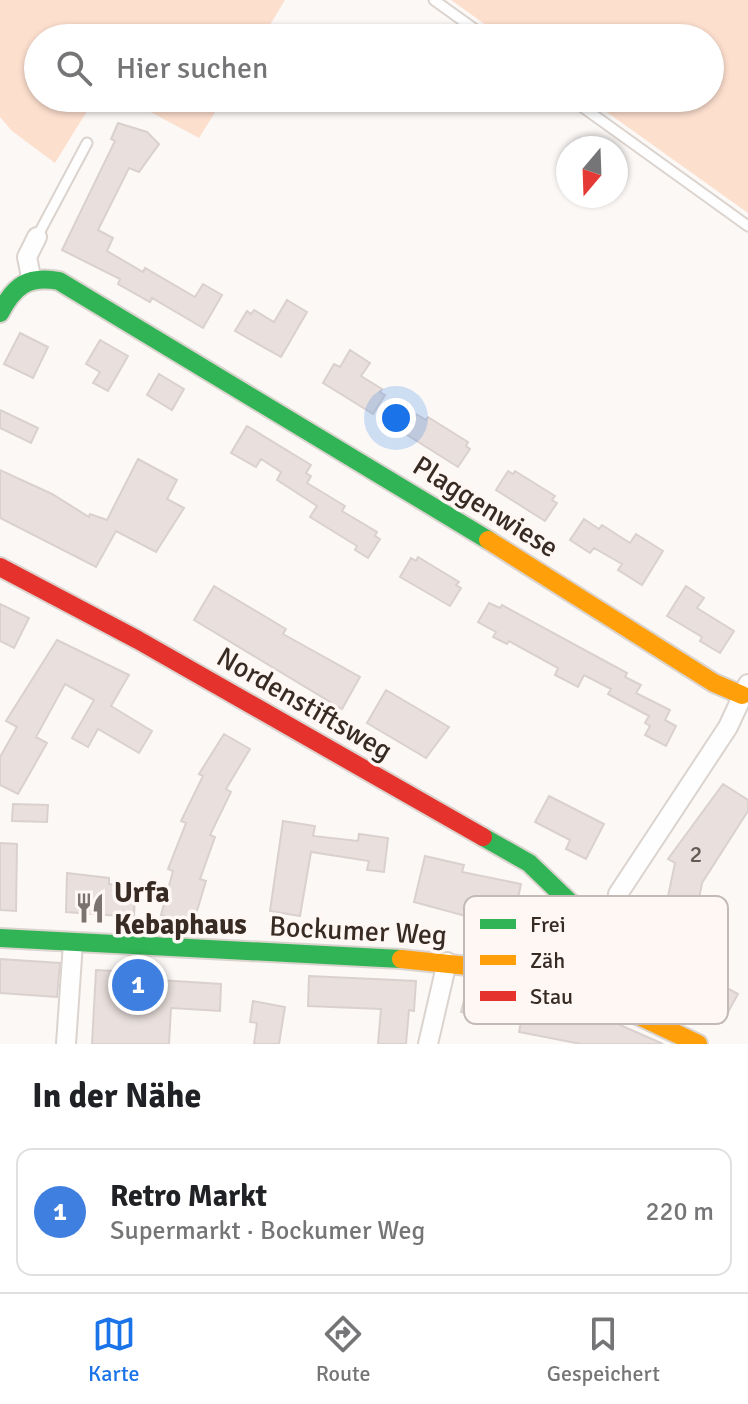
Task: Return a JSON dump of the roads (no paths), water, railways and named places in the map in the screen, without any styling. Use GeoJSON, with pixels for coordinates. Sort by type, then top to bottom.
{"type":"FeatureCollection","features":[{"type":"Feature","properties":{"kind":"street"},"geometry":{"type":"LineString","coordinates":[[0,313],[12,290],[31,277],[27,257],[37,237]]}},
{"type":"Feature","properties":{"kind":"street","name":"Plaggenwiese"},"geometry":{"type":"LineString","coordinates":[[31,277],[59,281],[129,320],[397,482],[714,683],[745,689]]}},
{"type":"Feature","properties":{"kind":"street","name":"Nordenstiftsweg"},"geometry":{"type":"LineString","coordinates":[[0,567],[138,640],[529,863],[563,896]]}},
{"type":"Feature","properties":{"kind":"street"},"geometry":{"type":"LineString","coordinates":[[618,894],[728,727],[745,689]]}},
{"type":"Feature","properties":{"kind":"street","name":"Bockumer Weg"},"geometry":{"type":"LineString","coordinates":[[0,938],[464,964]]}},
{"type":"Feature","properties":{"kind":"street"},"geometry":{"type":"LineString","coordinates":[[66,1044],[73,943]]}},
{"type":"Feature","properties":{"kind":"street"},"geometry":{"type":"LineString","coordinates":[[428,1044],[447,962]]}},
{"type":"Feature","properties":{"kind":"street","name":"Bockumer Weg"},"geometry":{"type":"LineString","coordinates":[[660,1024],[698,1044]]}},
{"type":"Feature","properties":{"kind":"lane"},"geometry":{"type":"LineString","coordinates":[[434,0],[467,24]]}},
{"type":"Feature","properties":{"kind":"lane"},"geometry":{"type":"LineString","coordinates":[[589,112],[748,226]]}},
{"type":"Feature","properties":{"kind":"lane"},"geometry":{"type":"LineString","coordinates":[[37,237],[87,143]]}},
{"type":"Feature","properties":{"kind":"place","name":"Urfa Kebaphaus"},"geometry":{"type":"Point","coordinates":[90,908]}},
{"type":"Feature","properties":{"kind":"place","name":"Retro Markt"},"geometry":{"type":"Point","coordinates":[138,985]}}]}
